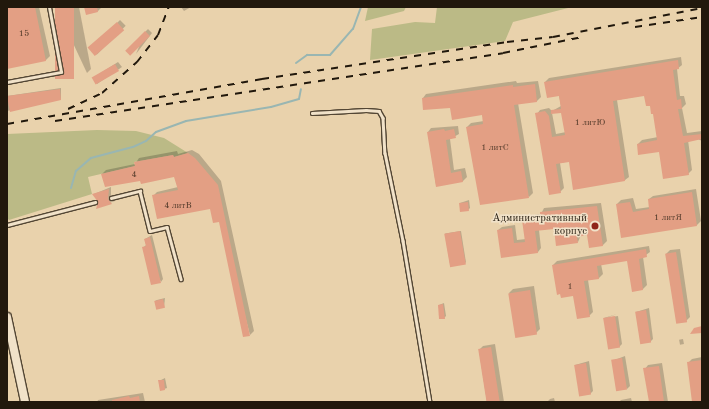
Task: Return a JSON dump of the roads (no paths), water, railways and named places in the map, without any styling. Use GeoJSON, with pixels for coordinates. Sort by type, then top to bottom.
{"type":"FeatureCollection","features":[{"type":"Feature","properties":{"kind":"street"},"geometry":{"type":"LineString","coordinates":[[7,317],[25,402]]}},
{"type":"Feature","properties":{"kind":"lane"},"geometry":{"type":"LineString","coordinates":[[7,82],[61,72],[49,7]]}},
{"type":"Feature","properties":{"kind":"lane"},"geometry":{"type":"LineString","coordinates":[[312,113],[366,110],[379,112],[382,118],[385,153],[403,241],[430,402]]}},
{"type":"Feature","properties":{"kind":"lane"},"geometry":{"type":"LineString","coordinates":[[111,198],[140,191],[150,231],[167,227],[181,278]]}},
{"type":"Feature","properties":{"kind":"lane"},"geometry":{"type":"LineString","coordinates":[[7,225],[95,202]]}},
{"type":"Feature","properties":{"kind":"waterway"},"geometry":{"type":"LineString","coordinates":[[296,63],[307,55],[330,55],[353,29],[361,7]]}},
{"type":"Feature","properties":{"kind":"waterway"},"geometry":{"type":"LineString","coordinates":[[71,188],[76,171],[91,158],[133,147],[146,141],[156,132],[186,121],[271,107],[299,99],[301,89]]}},
{"type":"Feature","properties":{"kind":"railway"},"geometry":{"type":"LineString","coordinates":[[68,109],[102,93],[137,62],[158,35],[169,7]]}},
{"type":"Feature","properties":{"kind":"railway"},"geometry":{"type":"LineString","coordinates":[[7,124],[262,79],[507,42],[553,37],[702,8]]}},
{"type":"Feature","properties":{"kind":"railway"},"geometry":{"type":"LineString","coordinates":[[635,27],[702,17]]}},
{"type":"Feature","properties":{"kind":"railway"},"geometry":{"type":"LineString","coordinates":[[55,121],[503,53],[582,37]]}},
{"type":"Feature","properties":{"kind":"place","name":"Административный корпус"},"geometry":{"type":"Point","coordinates":[595,226]}}]}
